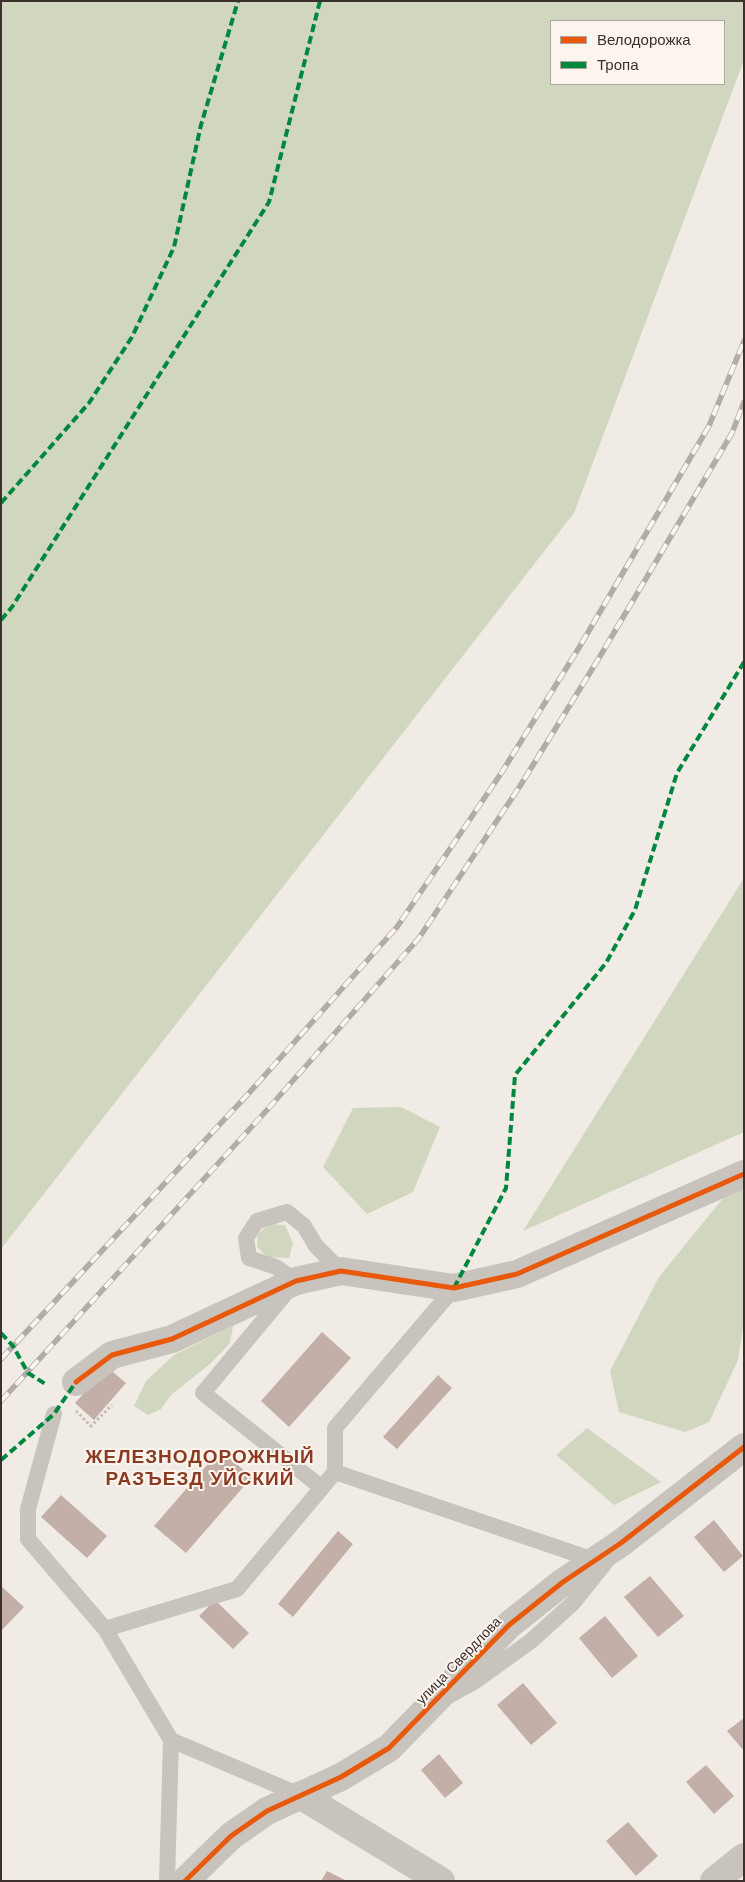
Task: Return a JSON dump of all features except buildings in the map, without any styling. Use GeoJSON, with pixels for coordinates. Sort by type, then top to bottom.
{"type":"FeatureCollection","features":[{"type":"Feature","properties":{"kind":"street"},"geometry":{"type":"LineString","coordinates":[[76,1382],[112,1355],[172,1340],[296,1281],[341,1271],[454,1288],[516,1274],[744,1174]]}},
{"type":"Feature","properties":{"kind":"street","name":"улица Свердлова"},"geometry":{"type":"LineString","coordinates":[[185,1881],[231,1836],[267,1811],[341,1777],[389,1748],[509,1625],[563,1582],[621,1544],[744,1447]]}},
{"type":"Feature","properties":{"kind":"street"},"geometry":{"type":"LineString","coordinates":[[300,1795],[441,1881]]}},
{"type":"Feature","properties":{"kind":"street"},"geometry":{"type":"LineString","coordinates":[[714,1881],[744,1857]]}},
{"type":"Feature","properties":{"kind":"lane"},"geometry":{"type":"LineString","coordinates":[[322,1488],[203,1393],[296,1281],[276,1267],[249,1258],[246,1238],[257,1221],[287,1212],[304,1226],[316,1246],[341,1271]]}},
{"type":"Feature","properties":{"kind":"lane"},"geometry":{"type":"LineString","coordinates":[[105,1629],[237,1589],[335,1472],[336,1428],[454,1288]]}},
{"type":"Feature","properties":{"kind":"lane"},"geometry":{"type":"LineString","coordinates":[[54,1414],[28,1508],[28,1539],[105,1629],[170,1740],[168,1881]]}},
{"type":"Feature","properties":{"kind":"lane"},"geometry":{"type":"LineString","coordinates":[[335,1472],[594,1560]]}},
{"type":"Feature","properties":{"kind":"lane"},"geometry":{"type":"LineString","coordinates":[[435,1702],[474,1682],[531,1641],[573,1603],[621,1544]]}},
{"type":"Feature","properties":{"kind":"lane"},"geometry":{"type":"LineString","coordinates":[[170,1740],[300,1795]]}},
{"type":"Feature","properties":{"kind":"green space"},"geometry":{"type":"Polygon","coordinates":[[[1,1],[744,1],[744,60],[574,513],[1,1249],[1,1]]]}},
{"type":"Feature","properties":{"kind":"green space"},"geometry":{"type":"Polygon","coordinates":[[[744,878],[744,1132],[523,1231],[744,878]]]}},
{"type":"Feature","properties":{"kind":"green space"},"geometry":{"type":"Polygon","coordinates":[[[401,1107],[440,1127],[413,1192],[367,1214],[323,1167],[353,1108],[401,1107]]]}},
{"type":"Feature","properties":{"kind":"green space"},"geometry":{"type":"Polygon","coordinates":[[[744,1188],[743,1328],[738,1360],[709,1422],[685,1432],[619,1412],[610,1371],[659,1277],[724,1197],[744,1188]]]}},
{"type":"Feature","properties":{"kind":"green space"},"geometry":{"type":"Polygon","coordinates":[[[269,1224],[285,1225],[293,1243],[289,1258],[267,1257],[257,1247],[258,1234],[269,1224]]]}},
{"type":"Feature","properties":{"kind":"green space"},"geometry":{"type":"Polygon","coordinates":[[[233,1326],[230,1343],[210,1364],[172,1394],[161,1409],[148,1415],[134,1406],[146,1381],[174,1355],[233,1326]]]}},
{"type":"Feature","properties":{"kind":"green space"},"geometry":{"type":"Polygon","coordinates":[[[587,1428],[661,1482],[614,1505],[556,1455],[587,1428]]]}},
{"type":"Feature","properties":{"kind":"railway"},"geometry":{"type":"LineString","coordinates":[[1,1359],[248,1094],[397,927],[502,772],[580,646],[709,426],[744,341]]}},
{"type":"Feature","properties":{"kind":"railway"},"geometry":{"type":"LineString","coordinates":[[1,1401],[267,1110],[419,938],[520,786],[599,658],[732,433],[744,402]]}},
{"type":"Feature","properties":{"kind":"marked path"},"geometry":{"type":"LineString","coordinates":[[1,503],[89,403],[132,337],[174,247],[201,125],[238,1]]}},
{"type":"Feature","properties":{"kind":"marked path"},"geometry":{"type":"LineString","coordinates":[[1,620],[12,607],[269,202],[320,1]]}},
{"type":"Feature","properties":{"kind":"marked path"},"geometry":{"type":"LineString","coordinates":[[454,1288],[506,1188],[515,1075],[606,963],[635,910],[677,773],[744,662]]}},
{"type":"Feature","properties":{"kind":"marked path"},"geometry":{"type":"LineString","coordinates":[[1,1333],[13,1346],[28,1373],[47,1385]]}},
{"type":"Feature","properties":{"kind":"marked path"},"geometry":{"type":"LineString","coordinates":[[1,1460],[54,1414],[76,1382]]}},
{"type":"Feature","properties":{"kind":"cycle path"},"geometry":{"type":"LineString","coordinates":[[76,1382],[112,1355],[172,1339],[296,1281],[341,1271],[454,1288],[517,1274],[744,1174]]}},
{"type":"Feature","properties":{"kind":"cycle path"},"geometry":{"type":"LineString","coordinates":[[185,1881],[231,1836],[267,1811],[341,1777],[389,1748],[509,1625],[563,1582],[621,1543],[744,1447]]}},
{"type":"Feature","properties":{"kind":"district","name":"ЖЕЛЕЗНОДОРОЖНЫЙ РАЗЪЕЗД УЙСКИЙ"},"geometry":{"type":"Point","coordinates":[200,1468]}}]}
